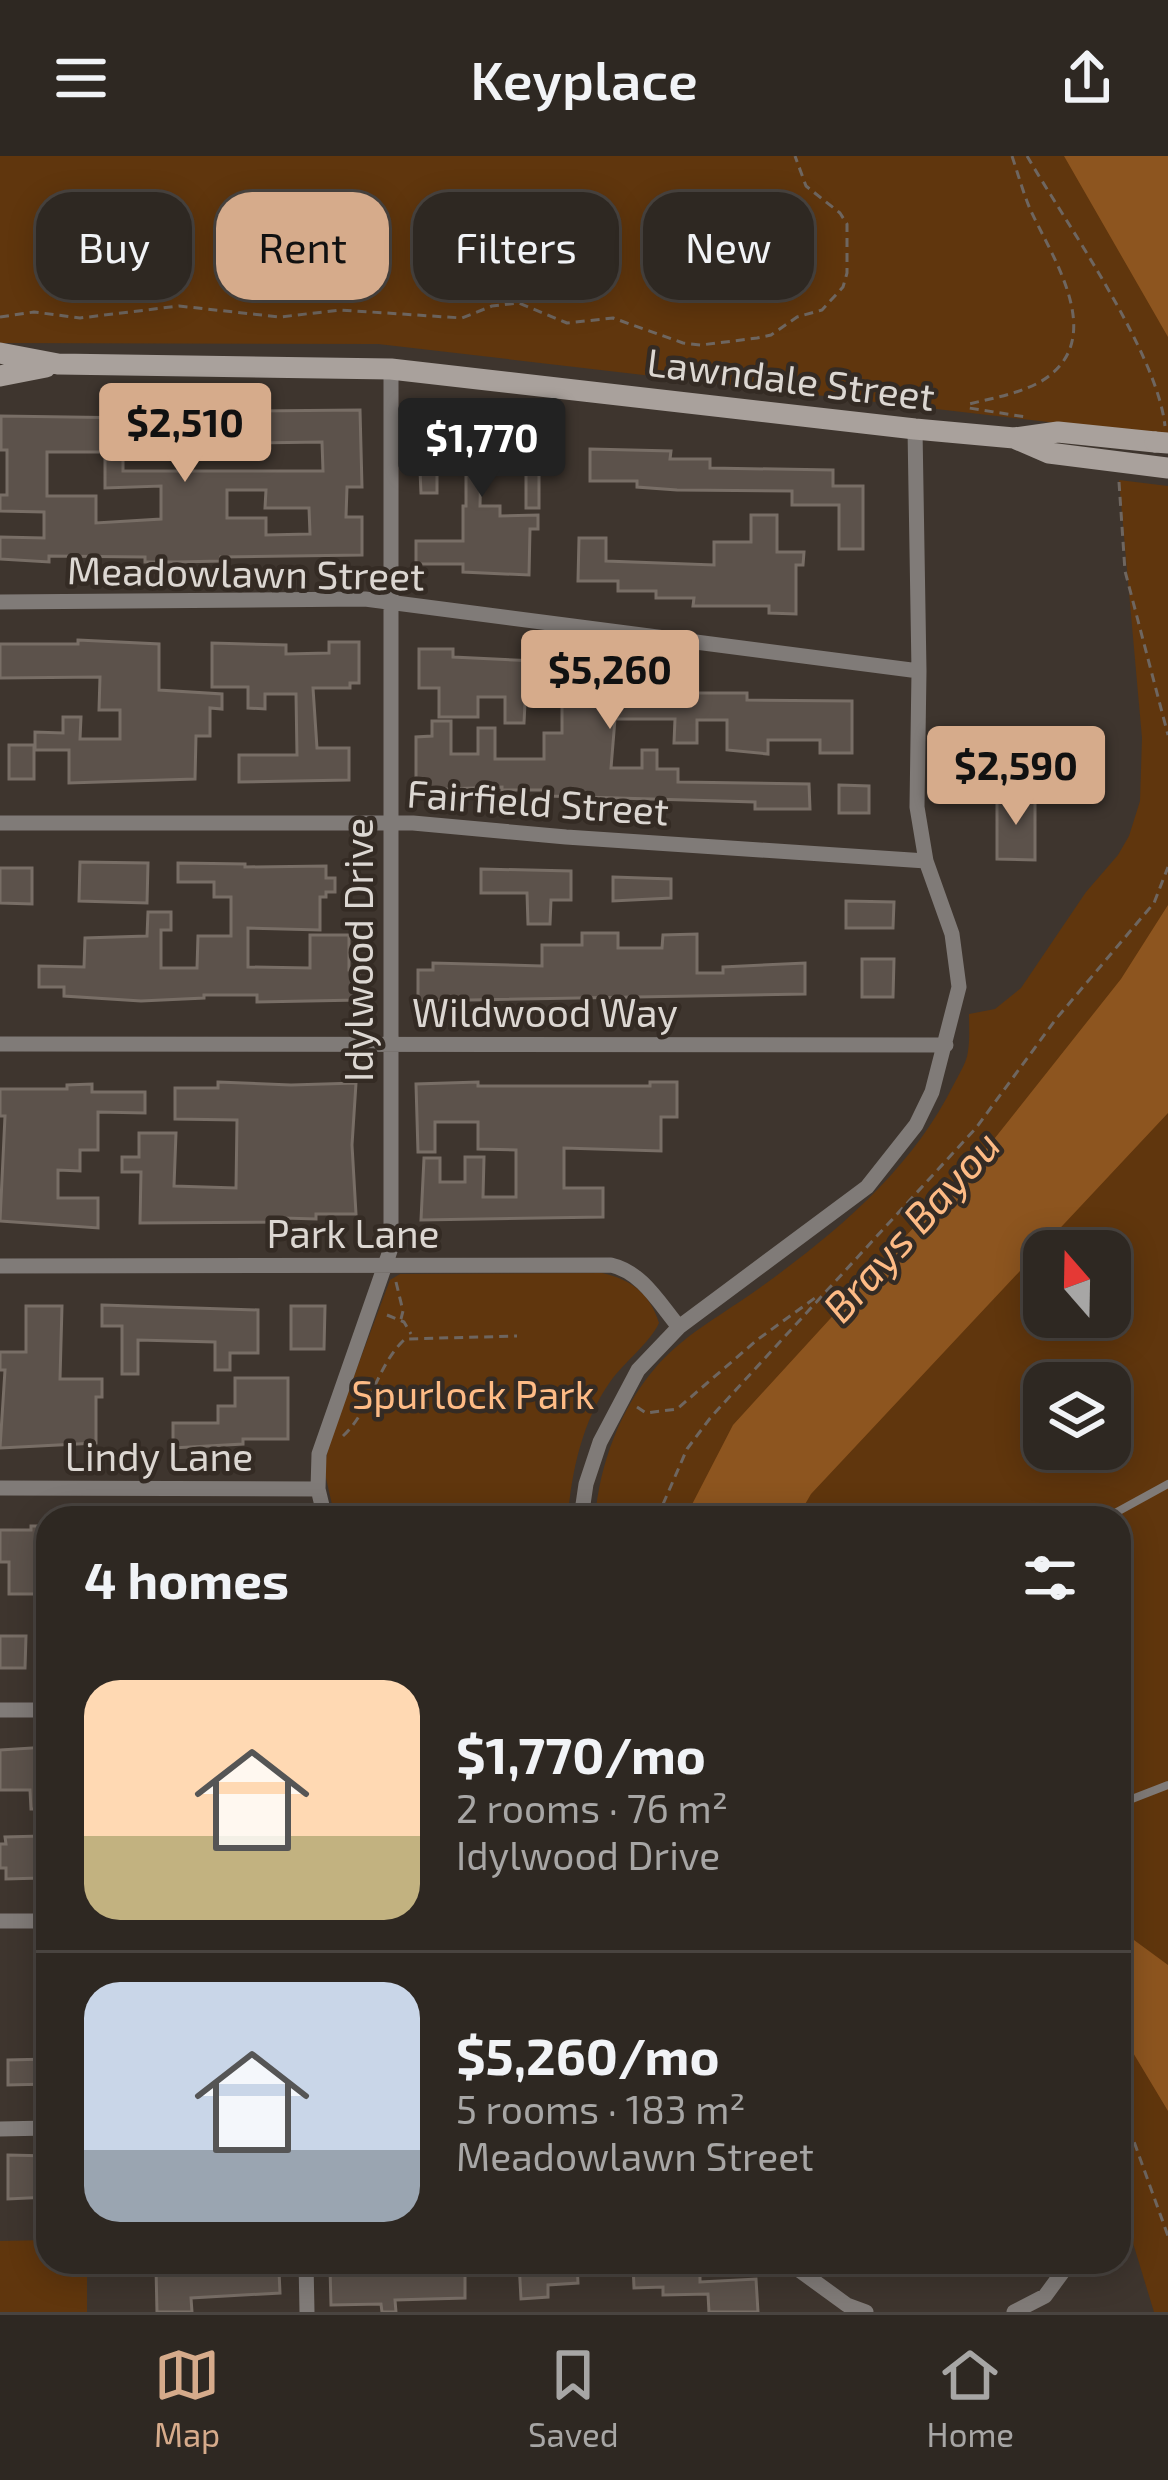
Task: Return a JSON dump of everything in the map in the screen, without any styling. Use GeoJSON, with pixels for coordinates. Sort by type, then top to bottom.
{"type":"FeatureCollection","features":[{"type":"Feature","properties":{"kind":"main road","name":"Lawndale Street"},"geometry":{"type":"LineString","coordinates":[[0,353],[58,364],[391,369],[915,429],[1013,438],[1058,432],[1163,440]]}},
{"type":"Feature","properties":{"kind":"main road","name":"Lawndale Street"},"geometry":{"type":"LineString","coordinates":[[0,376],[58,364]]}},
{"type":"Feature","properties":{"kind":"main road","name":"Lawndale Street"},"geometry":{"type":"LineString","coordinates":[[1013,438],[1049,453],[1160,468]]}},
{"type":"Feature","properties":{"kind":"street","name":"Idylwood Drive"},"geometry":{"type":"LineString","coordinates":[[322,1506],[319,1454],[390,1272],[391,369]]}},
{"type":"Feature","properties":{"kind":"street"},"geometry":{"type":"LineString","coordinates":[[583,1506],[586,1484],[621,1395],[649,1358],[679,1328],[867,1186],[916,1125],[932,1092],[959,987],[952,934],[926,861],[917,807],[920,671],[915,429]]}},
{"type":"Feature","properties":{"kind":"street","name":"Meadowlawn Street"},"geometry":{"type":"LineString","coordinates":[[0,602],[388,602],[920,671]]}},
{"type":"Feature","properties":{"kind":"street","name":"Fairfield Street"},"geometry":{"type":"LineString","coordinates":[[0,823],[390,823],[926,861]]}},
{"type":"Feature","properties":{"kind":"street","name":"Wildwood Way"},"geometry":{"type":"LineString","coordinates":[[0,1044],[946,1045]]}},
{"type":"Feature","properties":{"kind":"street","name":"Park Lane"},"geometry":{"type":"LineString","coordinates":[[0,1266],[390,1272],[611,1264],[627,1268],[641,1280],[679,1328]]}},
{"type":"Feature","properties":{"kind":"street","name":"Lindy Lane"},"geometry":{"type":"LineString","coordinates":[[0,1488],[318,1489]]}},
{"type":"Feature","properties":{"kind":"street"},"geometry":{"type":"LineString","coordinates":[[0,1710],[36,1710]]}},
{"type":"Feature","properties":{"kind":"street"},"geometry":{"type":"LineString","coordinates":[[0,1921],[36,1921]]}},
{"type":"Feature","properties":{"kind":"street"},"geometry":{"type":"LineString","coordinates":[[0,2129],[36,2128]]}},
{"type":"Feature","properties":{"kind":"street"},"geometry":{"type":"LineString","coordinates":[[306,2274],[307,2312]]}},
{"type":"Feature","properties":{"kind":"street"},"geometry":{"type":"LineString","coordinates":[[804,2274],[847,2305],[866,2312]]}},
{"type":"Feature","properties":{"kind":"street"},"geometry":{"type":"LineString","coordinates":[[1018,2310],[1045,2296],[1061,2274]]}},
{"type":"Feature","properties":{"kind":"lane"},"geometry":{"type":"LineString","coordinates":[[1128,1506],[1168,1484]]}},
{"type":"Feature","properties":{"kind":"lane"},"geometry":{"type":"LineString","coordinates":[[1131,1799],[1168,1785]]}},
{"type":"Feature","properties":{"kind":"path"},"geometry":{"type":"LineString","coordinates":[[0,317],[34,312],[80,318],[179,306],[280,317],[340,310],[462,318],[492,306],[519,304],[567,323],[613,318],[683,343],[757,338],[822,310],[843,287],[847,273],[847,224],[806,186],[795,156]]}},
{"type":"Feature","properties":{"kind":"path"},"geometry":{"type":"LineString","coordinates":[[986,411],[969,408],[969,404],[1043,380],[1061,362],[1076,317],[1070,292],[1028,203],[1012,156]]}},
{"type":"Feature","properties":{"kind":"path"},"geometry":{"type":"LineString","coordinates":[[1027,156],[1129,329],[1164,415],[1163,440]]}},
{"type":"Feature","properties":{"kind":"path"},"geometry":{"type":"LineString","coordinates":[[1119,480],[1126,571],[1168,735]]}},
{"type":"Feature","properties":{"kind":"path"},"geometry":{"type":"LineString","coordinates":[[662,1506],[687,1449],[976,1128],[1055,1019],[1154,903],[1168,867]]}},
{"type":"Feature","properties":{"kind":"path"},"geometry":{"type":"LineString","coordinates":[[390,1272],[403,1311],[400,1321]]}},
{"type":"Feature","properties":{"kind":"path"},"geometry":{"type":"LineString","coordinates":[[621,1395],[646,1413],[676,1409],[757,1340],[824,1292]]}},
{"type":"Feature","properties":{"kind":"path"},"geometry":{"type":"LineString","coordinates":[[377,1306],[412,1336]]}},
{"type":"Feature","properties":{"kind":"path"},"geometry":{"type":"LineString","coordinates":[[341,1438],[359,1419],[371,1388],[398,1345],[412,1336],[517,1336]]}},
{"type":"Feature","properties":{"kind":"path"},"geometry":{"type":"LineString","coordinates":[[1131,2133],[1168,2236]]}},
{"type":"Feature","properties":{"kind":"green space"},"geometry":{"type":"Polygon","coordinates":[[[0,156],[1168,156],[1168,436],[378,344],[0,343],[0,156]]]}},
{"type":"Feature","properties":{"kind":"green space"},"geometry":{"type":"Polygon","coordinates":[[[1119,480],[1168,486],[1168,2312],[1154,2312],[1131,2236],[1131,1506],[597,1506],[614,1438],[656,1367],[689,1336],[781,1273],[891,1175],[936,1116],[964,1064],[969,1014],[995,1009],[1021,988],[1129,836],[1140,801],[1142,738],[1119,480]]]}},
{"type":"Feature","properties":{"kind":"green space","name":"Spurlock Park"},"geometry":{"type":"Polygon","coordinates":[[[602,1273],[638,1289],[650,1303],[659,1323],[610,1382],[592,1413],[575,1465],[569,1506],[332,1506],[324,1469],[330,1440],[390,1280],[400,1274],[602,1273]]]}},
{"type":"Feature","properties":{"kind":"green space"},"geometry":{"type":"Polygon","coordinates":[[[36,2240],[36,2274],[87,2274],[87,2312],[0,2312],[0,2241],[36,2240]]]}},
{"type":"Feature","properties":{"kind":"shaded area"},"geometry":{"type":"Polygon","coordinates":[[[1064,156],[1168,156],[1168,337],[1064,156]]]}},
{"type":"Feature","properties":{"kind":"shaded area"},"geometry":{"type":"Polygon","coordinates":[[[1168,905],[1168,1113],[1058,1230],[1023,1230],[1023,1268],[804,1506],[691,1506],[733,1425],[991,1143],[1121,979],[1168,905]]]}},
{"type":"Feature","properties":{"kind":"shaded area"},"geometry":{"type":"Polygon","coordinates":[[[1131,1938],[1168,1965],[1168,2111],[1131,2049],[1131,1938]]]}},
{"type":"Feature","properties":{"kind":"building"},"geometry":{"type":"Polygon","coordinates":[[[360,410],[362,487],[347,487],[346,517],[362,517],[362,555],[177,562],[145,562],[145,557],[49,556],[49,562],[0,559],[0,537],[44,538],[44,512],[0,511],[0,495],[7,495],[1,416],[137,418],[137,412],[360,410]],[[322,442],[123,445],[123,471],[323,471],[322,442]],[[47,452],[47,496],[96,496],[96,523],[161,519],[161,486],[105,488],[105,452],[47,452]],[[227,490],[227,518],[266,518],[266,535],[310,534],[309,508],[265,508],[266,490],[227,490]]]}},
{"type":"Feature","properties":{"kind":"building"},"geometry":{"type":"Polygon","coordinates":[[[418,425],[539,434],[539,508],[526,508],[526,466],[481,462],[480,506],[500,506],[500,516],[538,515],[538,529],[530,529],[529,575],[463,572],[463,564],[416,564],[416,541],[463,541],[466,506],[466,452],[437,452],[437,493],[421,493],[418,425]]]}},
{"type":"Feature","properties":{"kind":"building"},"geometry":{"type":"Polygon","coordinates":[[[590,449],[671,451],[670,459],[710,459],[710,468],[833,470],[833,486],[863,486],[863,549],[839,549],[839,505],[792,505],[792,491],[677,490],[637,487],[637,481],[590,481],[590,449]]]}},
{"type":"Feature","properties":{"kind":"building"},"geometry":{"type":"Polygon","coordinates":[[[751,515],[777,515],[777,552],[804,552],[803,565],[796,565],[796,614],[769,613],[769,606],[693,606],[694,598],[618,591],[618,581],[578,581],[579,538],[606,538],[606,561],[714,565],[714,542],[751,542],[751,515]]]}},
{"type":"Feature","properties":{"kind":"building"},"geometry":{"type":"Polygon","coordinates":[[[78,640],[159,644],[159,690],[222,694],[222,709],[210,708],[210,736],[196,736],[195,779],[69,783],[69,750],[35,750],[35,732],[63,733],[63,717],[81,717],[80,739],[120,739],[120,710],[99,710],[100,677],[0,678],[0,644],[78,644],[78,640]]]}},
{"type":"Feature","properties":{"kind":"building"},"geometry":{"type":"Polygon","coordinates":[[[329,642],[359,642],[359,683],[350,683],[350,688],[313,688],[317,748],[349,748],[349,780],[239,782],[239,755],[297,755],[296,694],[265,694],[265,709],[248,708],[248,687],[212,687],[212,643],[286,645],[286,654],[329,653],[329,642]]]}},
{"type":"Feature","properties":{"kind":"building"},"geometry":{"type":"Polygon","coordinates":[[[419,649],[453,649],[453,657],[536,661],[535,668],[684,677],[684,693],[747,693],[747,700],[852,701],[852,753],[820,753],[820,740],[768,740],[768,754],[727,750],[727,720],[697,720],[697,743],[674,743],[675,719],[615,719],[611,768],[642,768],[642,750],[657,750],[657,769],[678,769],[678,782],[809,784],[810,809],[755,809],[755,802],[548,796],[548,790],[502,787],[416,790],[416,737],[432,736],[432,721],[451,721],[451,754],[478,754],[478,728],[495,728],[495,759],[544,759],[544,733],[562,733],[562,703],[525,703],[524,723],[505,723],[505,697],[478,697],[478,717],[439,717],[439,688],[419,688],[419,649]]]}},
{"type":"Feature","properties":{"kind":"building"},"geometry":{"type":"Polygon","coordinates":[[[9,745],[34,745],[34,779],[9,779],[9,745]]]}},
{"type":"Feature","properties":{"kind":"building"},"geometry":{"type":"Polygon","coordinates":[[[839,785],[869,786],[869,813],[839,813],[839,785]]]}},
{"type":"Feature","properties":{"kind":"building"},"geometry":{"type":"Polygon","coordinates":[[[997,796],[1035,796],[1035,860],[997,859],[997,796]]]}},
{"type":"Feature","properties":{"kind":"building"},"geometry":{"type":"Polygon","coordinates":[[[80,862],[148,863],[147,903],[79,901],[80,862]]]}},
{"type":"Feature","properties":{"kind":"building"},"geometry":{"type":"Polygon","coordinates":[[[178,863],[326,866],[326,878],[335,878],[335,892],[320,897],[320,930],[248,928],[248,967],[310,968],[310,935],[349,935],[349,970],[359,970],[359,1000],[257,1002],[257,995],[204,995],[141,1001],[64,996],[64,987],[39,987],[39,966],[84,967],[85,938],[147,936],[148,912],[171,912],[171,930],[161,930],[161,968],[197,968],[198,936],[231,936],[231,897],[214,897],[214,882],[178,882],[178,863]]]}},
{"type":"Feature","properties":{"kind":"building"},"geometry":{"type":"Polygon","coordinates":[[[0,868],[32,868],[32,904],[0,903],[0,868]]]}},
{"type":"Feature","properties":{"kind":"building"},"geometry":{"type":"Polygon","coordinates":[[[481,869],[571,871],[571,900],[551,900],[550,924],[528,924],[527,893],[481,893],[481,869]]]}},
{"type":"Feature","properties":{"kind":"building"},"geometry":{"type":"Polygon","coordinates":[[[613,877],[671,879],[671,898],[613,901],[613,877]]]}},
{"type":"Feature","properties":{"kind":"building"},"geometry":{"type":"Polygon","coordinates":[[[846,901],[894,902],[893,928],[846,928],[846,901]]]}},
{"type":"Feature","properties":{"kind":"building"},"geometry":{"type":"Polygon","coordinates":[[[582,933],[618,933],[618,948],[662,948],[663,935],[697,934],[697,973],[805,963],[805,994],[418,1001],[418,970],[433,970],[433,963],[542,966],[542,945],[582,945],[582,933]]]}},
{"type":"Feature","properties":{"kind":"building"},"geometry":{"type":"Polygon","coordinates":[[[862,959],[894,959],[893,997],[862,997],[862,959]]]}},
{"type":"Feature","properties":{"kind":"building"},"geometry":{"type":"Polygon","coordinates":[[[218,1082],[356,1083],[352,1145],[356,1214],[316,1214],[316,1219],[284,1218],[284,1222],[140,1223],[141,1172],[122,1172],[122,1157],[139,1157],[139,1133],[176,1133],[174,1186],[236,1188],[237,1120],[175,1119],[175,1088],[218,1088],[218,1082]]]}},
{"type":"Feature","properties":{"kind":"building"},"geometry":{"type":"Polygon","coordinates":[[[478,1082],[478,1086],[650,1086],[650,1082],[677,1082],[677,1117],[661,1117],[661,1151],[564,1148],[564,1188],[603,1188],[603,1217],[421,1220],[424,1158],[440,1158],[440,1182],[465,1182],[465,1157],[484,1157],[483,1197],[516,1197],[516,1150],[478,1149],[478,1122],[435,1122],[435,1152],[418,1152],[416,1084],[478,1082]]]}},
{"type":"Feature","properties":{"kind":"building"},"geometry":{"type":"Polygon","coordinates":[[[92,1084],[92,1092],[145,1092],[145,1113],[98,1112],[98,1150],[80,1150],[80,1171],[58,1170],[58,1198],[98,1198],[98,1228],[0,1221],[5,1116],[0,1116],[0,1089],[67,1089],[67,1085],[92,1084]]]}},
{"type":"Feature","properties":{"kind":"building"},"geometry":{"type":"Polygon","coordinates":[[[102,1305],[258,1310],[258,1353],[230,1353],[230,1370],[215,1370],[215,1342],[138,1340],[138,1374],[122,1374],[122,1326],[102,1326],[102,1305]]]}},
{"type":"Feature","properties":{"kind":"building"},"geometry":{"type":"Polygon","coordinates":[[[26,1306],[62,1306],[60,1379],[102,1379],[102,1397],[96,1397],[96,1443],[0,1448],[5,1370],[0,1370],[0,1352],[26,1352],[26,1306]]]}},
{"type":"Feature","properties":{"kind":"building"},"geometry":{"type":"Polygon","coordinates":[[[291,1306],[325,1306],[324,1349],[291,1349],[291,1306]]]}},
{"type":"Feature","properties":{"kind":"building"},"geometry":{"type":"Polygon","coordinates":[[[235,1378],[288,1378],[288,1439],[173,1448],[173,1423],[218,1423],[218,1406],[235,1406],[235,1378]]]}},
{"type":"Feature","properties":{"kind":"building"},"geometry":{"type":"Polygon","coordinates":[[[36,1526],[36,1594],[9,1594],[9,1562],[0,1562],[0,1530],[36,1526]]]}},
{"type":"Feature","properties":{"kind":"building"},"geometry":{"type":"Polygon","coordinates":[[[0,1636],[26,1636],[25,1668],[0,1668],[0,1636]]]}},
{"type":"Feature","properties":{"kind":"building"},"geometry":{"type":"Polygon","coordinates":[[[36,1748],[36,1809],[31,1809],[30,1790],[0,1790],[0,1750],[36,1748]]]}},
{"type":"Feature","properties":{"kind":"building"},"geometry":{"type":"Polygon","coordinates":[[[36,1836],[36,1878],[6,1879],[6,1868],[0,1868],[0,1844],[6,1844],[5,1837],[36,1836]]]}},
{"type":"Feature","properties":{"kind":"building"},"geometry":{"type":"Polygon","coordinates":[[[36,2059],[36,2084],[8,2085],[8,2060],[36,2059]]]}},
{"type":"Feature","properties":{"kind":"building"},"geometry":{"type":"Polygon","coordinates":[[[8,2155],[36,2156],[36,2198],[8,2199],[8,2155]]]}},
{"type":"Feature","properties":{"kind":"building"},"geometry":{"type":"Polygon","coordinates":[[[156,2274],[279,2274],[280,2293],[191,2298],[192,2312],[157,2312],[156,2274]]]}},
{"type":"Feature","properties":{"kind":"building"},"geometry":{"type":"Polygon","coordinates":[[[330,2274],[465,2274],[465,2298],[395,2300],[396,2312],[382,2312],[381,2304],[331,2305],[330,2274]]]}},
{"type":"Feature","properties":{"kind":"building"},"geometry":{"type":"Polygon","coordinates":[[[520,2274],[578,2274],[578,2283],[548,2285],[548,2297],[521,2299],[520,2274]]]}},
{"type":"Feature","properties":{"kind":"building"},"geometry":{"type":"Polygon","coordinates":[[[633,2274],[700,2274],[700,2282],[756,2279],[758,2312],[709,2312],[708,2294],[663,2295],[663,2287],[634,2288],[633,2274]]]}},
{"type":"Feature","properties":{"kind":"water label","name":"Brays Bayou"},"geometry":{"type":"Point","coordinates":[910,1225]}}]}
